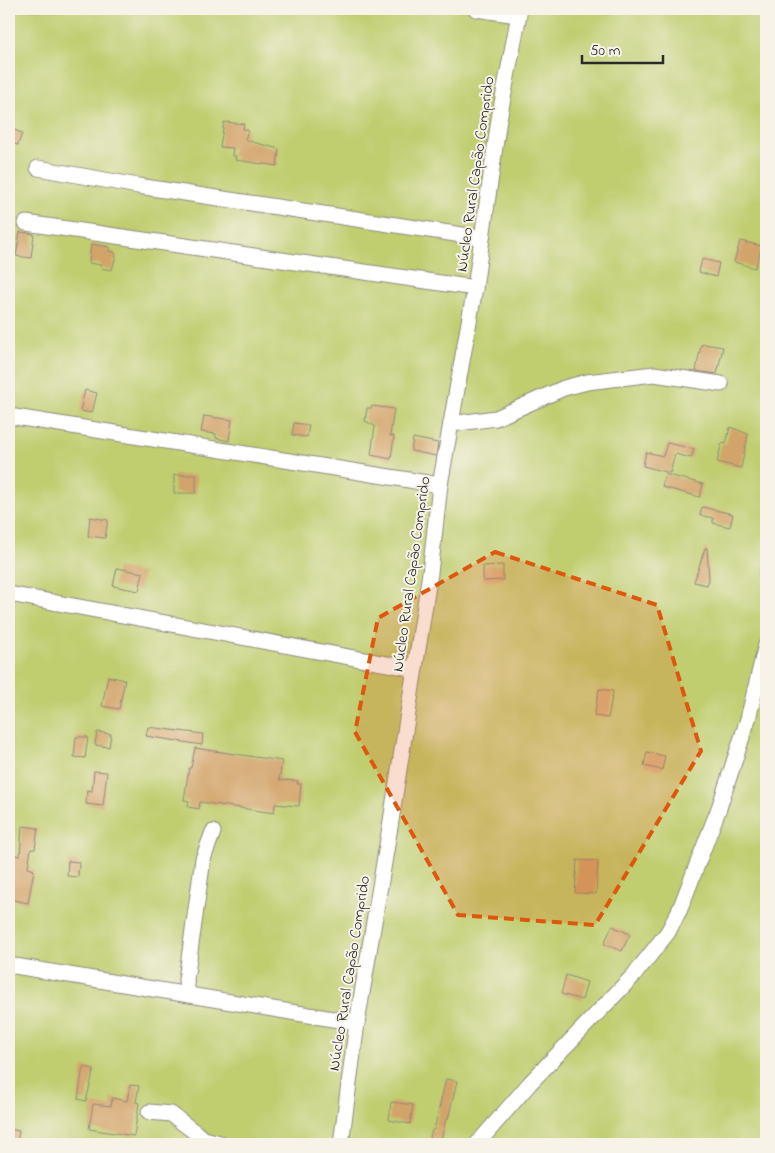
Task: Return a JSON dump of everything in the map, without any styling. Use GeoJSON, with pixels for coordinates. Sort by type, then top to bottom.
{"type":"FeatureCollection","features":[{"type":"Feature","properties":{"kind":"street"},"geometry":{"type":"LineString","coordinates":[[476,9],[518,12]]}},
{"type":"Feature","properties":{"kind":"street","name":"Núcleo Rural Capão Comprido"},"geometry":{"type":"LineString","coordinates":[[340,1144],[356,1023],[430,573],[440,485],[475,288],[499,119],[518,12]]}},
{"type":"Feature","properties":{"kind":"street"},"geometry":{"type":"LineString","coordinates":[[38,168],[156,189],[482,238]]}},
{"type":"Feature","properties":{"kind":"street"},"geometry":{"type":"LineString","coordinates":[[26,223],[475,288]]}},
{"type":"Feature","properties":{"kind":"street"},"geometry":{"type":"LineString","coordinates":[[451,424],[496,418],[564,388],[586,382],[654,374],[721,384]]}},
{"type":"Feature","properties":{"kind":"street"},"geometry":{"type":"LineString","coordinates":[[9,416],[440,485]]}},
{"type":"Feature","properties":{"kind":"street"},"geometry":{"type":"LineString","coordinates":[[9,594],[414,669]]}},
{"type":"Feature","properties":{"kind":"street"},"geometry":{"type":"LineString","coordinates":[[477,1144],[530,1083],[634,975],[668,932],[680,909],[719,808],[748,719],[766,645]]}},
{"type":"Feature","properties":{"kind":"street"},"geometry":{"type":"LineString","coordinates":[[188,994],[186,980],[203,859],[213,832]]}},
{"type":"Feature","properties":{"kind":"street"},"geometry":{"type":"LineString","coordinates":[[9,965],[356,1023]]}},
{"type":"Feature","properties":{"kind":"street"},"geometry":{"type":"LineString","coordinates":[[149,1112],[171,1114],[204,1139],[224,1144]]}},
{"type":"Feature","properties":{"kind":"highlighted area"},"geometry":{"type":"Polygon","coordinates":[[[495,552],[657,605],[701,751],[595,925],[458,915],[355,732],[378,618],[495,552]]]}},
{"type":"Feature","properties":{"kind":"green space"},"geometry":{"type":"Polygon","coordinates":[[[9,9],[766,9],[766,1144],[9,1144],[9,9]]]}},
{"type":"Feature","properties":{"kind":"building"},"geometry":{"type":"Polygon","coordinates":[[[224,122],[244,124],[243,129],[248,130],[245,140],[279,149],[277,166],[235,160],[236,156],[232,156],[233,148],[220,147],[224,122]]]}},
{"type":"Feature","properties":{"kind":"building"},"geometry":{"type":"Polygon","coordinates":[[[9,128],[22,133],[18,145],[9,143],[9,128]]]}},
{"type":"Feature","properties":{"kind":"building"},"geometry":{"type":"Polygon","coordinates":[[[20,232],[34,234],[31,258],[16,256],[20,232]]]}},
{"type":"Feature","properties":{"kind":"building"},"geometry":{"type":"Polygon","coordinates":[[[740,241],[762,246],[755,268],[734,262],[740,241]]]}},
{"type":"Feature","properties":{"kind":"building"},"geometry":{"type":"Polygon","coordinates":[[[91,244],[109,247],[109,251],[114,252],[116,255],[112,270],[100,268],[101,265],[89,263],[91,244]]]}},
{"type":"Feature","properties":{"kind":"building"},"geometry":{"type":"Polygon","coordinates":[[[702,259],[719,263],[716,277],[699,272],[702,259]]]}},
{"type":"Feature","properties":{"kind":"building"},"geometry":{"type":"Polygon","coordinates":[[[701,345],[723,347],[717,374],[696,371],[701,345]]]}},
{"type":"Feature","properties":{"kind":"building"},"geometry":{"type":"Polygon","coordinates":[[[85,390],[97,393],[92,413],[80,411],[85,390]]]}},
{"type":"Feature","properties":{"kind":"building"},"geometry":{"type":"Polygon","coordinates":[[[372,406],[394,409],[390,436],[394,436],[391,459],[371,455],[375,426],[365,421],[367,408],[372,406]]]}},
{"type":"Feature","properties":{"kind":"building"},"geometry":{"type":"Polygon","coordinates":[[[204,416],[232,420],[229,441],[216,438],[216,434],[201,432],[204,416]]]}},
{"type":"Feature","properties":{"kind":"building"},"geometry":{"type":"Polygon","coordinates":[[[294,423],[309,425],[307,437],[292,435],[294,423]]]}},
{"type":"Feature","properties":{"kind":"building"},"geometry":{"type":"Polygon","coordinates":[[[730,427],[748,434],[741,468],[717,462],[722,443],[726,444],[730,427]]]}},
{"type":"Feature","properties":{"kind":"building"},"geometry":{"type":"Polygon","coordinates":[[[413,438],[438,443],[436,456],[411,451],[413,438]]]}},
{"type":"Feature","properties":{"kind":"building"},"geometry":{"type":"Polygon","coordinates":[[[667,443],[694,449],[691,458],[675,454],[670,473],[643,466],[646,452],[663,456],[667,443]]]}},
{"type":"Feature","properties":{"kind":"building"},"geometry":{"type":"Polygon","coordinates":[[[665,474],[703,484],[700,497],[662,487],[665,474]]]}},
{"type":"Feature","properties":{"kind":"building"},"geometry":{"type":"Polygon","coordinates":[[[174,475],[196,475],[196,493],[174,493],[174,475]]]}},
{"type":"Feature","properties":{"kind":"building"},"geometry":{"type":"Polygon","coordinates":[[[702,507],[733,514],[730,527],[713,523],[713,518],[700,515],[702,507]]]}},
{"type":"Feature","properties":{"kind":"building"},"geometry":{"type":"Polygon","coordinates":[[[90,517],[108,520],[105,538],[88,536],[90,517]]]}},
{"type":"Feature","properties":{"kind":"building"},"geometry":{"type":"Polygon","coordinates":[[[705,548],[707,548],[709,580],[707,585],[694,582],[705,548]]]}},
{"type":"Feature","properties":{"kind":"building"},"geometry":{"type":"Polygon","coordinates":[[[503,565],[503,580],[483,581],[483,566],[503,565]]]}},
{"type":"Feature","properties":{"kind":"building"},"geometry":{"type":"Polygon","coordinates":[[[117,568],[143,573],[139,591],[113,586],[117,568]]]}},
{"type":"Feature","properties":{"kind":"building"},"geometry":{"type":"Polygon","coordinates":[[[108,676],[125,680],[119,709],[102,706],[108,676]]]}},
{"type":"Feature","properties":{"kind":"building"},"geometry":{"type":"Polygon","coordinates":[[[599,689],[613,691],[608,718],[594,716],[599,689]]]}},
{"type":"Feature","properties":{"kind":"building"},"geometry":{"type":"Polygon","coordinates":[[[148,727],[203,734],[202,745],[146,736],[148,727]]]}},
{"type":"Feature","properties":{"kind":"building"},"geometry":{"type":"Polygon","coordinates":[[[97,732],[111,734],[109,747],[95,745],[97,732]]]}},
{"type":"Feature","properties":{"kind":"building"},"geometry":{"type":"Polygon","coordinates":[[[76,737],[88,737],[85,758],[74,757],[76,737]]]}},
{"type":"Feature","properties":{"kind":"building"},"geometry":{"type":"Polygon","coordinates":[[[195,748],[282,761],[279,780],[298,781],[297,784],[301,784],[299,806],[275,804],[274,813],[200,802],[199,809],[188,807],[189,801],[184,800],[189,768],[191,768],[195,748]]]}},
{"type":"Feature","properties":{"kind":"building"},"geometry":{"type":"Polygon","coordinates":[[[647,752],[665,756],[662,770],[644,766],[647,752]]]}},
{"type":"Feature","properties":{"kind":"building"},"geometry":{"type":"Polygon","coordinates":[[[94,771],[107,772],[103,806],[86,804],[87,790],[92,791],[94,771]]]}},
{"type":"Feature","properties":{"kind":"building"},"geometry":{"type":"Polygon","coordinates":[[[22,826],[38,828],[35,849],[31,849],[28,868],[34,870],[28,903],[9,899],[14,855],[20,856],[22,826]]]}},
{"type":"Feature","properties":{"kind":"building"},"geometry":{"type":"Polygon","coordinates":[[[577,860],[598,861],[596,894],[575,893],[577,860]]]}},
{"type":"Feature","properties":{"kind":"building"},"geometry":{"type":"Polygon","coordinates":[[[68,861],[79,862],[78,877],[67,876],[68,861]]]}},
{"type":"Feature","properties":{"kind":"building"},"geometry":{"type":"Polygon","coordinates":[[[612,926],[630,934],[622,951],[604,944],[612,926]]]}},
{"type":"Feature","properties":{"kind":"building"},"geometry":{"type":"Polygon","coordinates":[[[566,975],[587,982],[582,1000],[561,994],[566,975]]]}},
{"type":"Feature","properties":{"kind":"building"},"geometry":{"type":"Polygon","coordinates":[[[83,1067],[94,1069],[86,1101],[78,1099],[83,1067]]]}},
{"type":"Feature","properties":{"kind":"building"},"geometry":{"type":"Polygon","coordinates":[[[446,1079],[457,1081],[448,1119],[446,1119],[440,1144],[428,1144],[432,1130],[434,1130],[446,1079]]]}},
{"type":"Feature","properties":{"kind":"building"},"geometry":{"type":"Polygon","coordinates":[[[130,1085],[139,1086],[136,1102],[139,1103],[134,1136],[89,1129],[93,1104],[111,1106],[112,1098],[127,1101],[130,1085]]]}},
{"type":"Feature","properties":{"kind":"building"},"geometry":{"type":"Polygon","coordinates":[[[391,1102],[413,1105],[410,1124],[389,1120],[391,1102]]]}},
{"type":"Feature","properties":{"kind":"building"},"geometry":{"type":"Polygon","coordinates":[[[9,1129],[19,1131],[17,1144],[9,1144],[9,1129]]]}}]}
